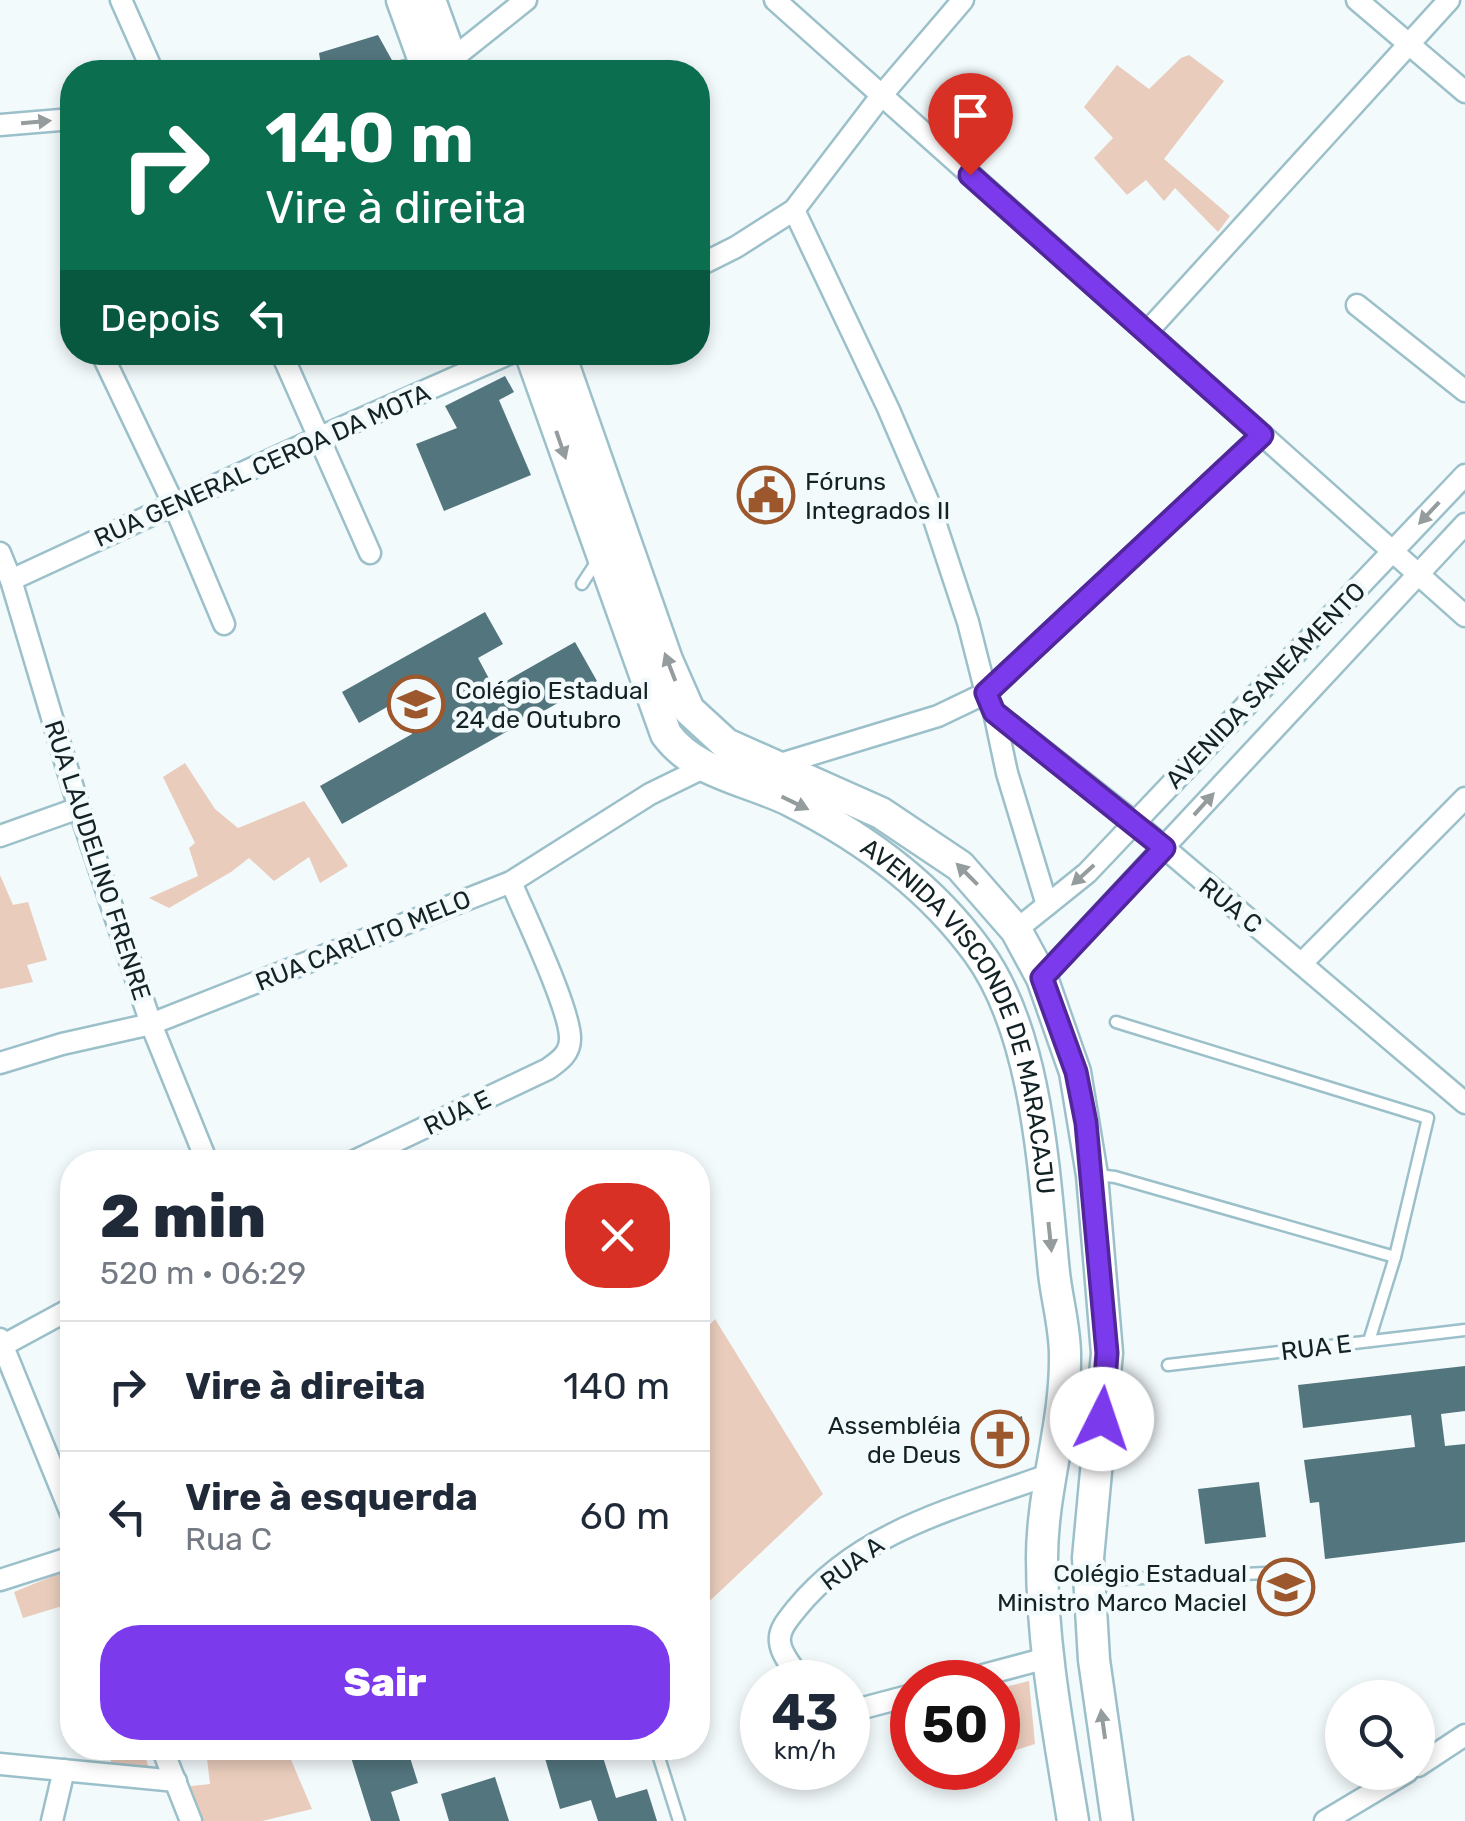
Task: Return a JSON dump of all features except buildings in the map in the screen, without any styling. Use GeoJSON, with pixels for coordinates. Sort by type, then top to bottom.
{"type":"FeatureCollection","features":[{"type":"Feature","properties":{"kind":"main road"},"geometry":{"type":"LineString","coordinates":[[402,0],[429,60]]}},
{"type":"Feature","properties":{"kind":"main road"},"geometry":{"type":"LineString","coordinates":[[430,0],[433,60]]}},
{"type":"Feature","properties":{"kind":"main road","name":"AVENIDA VISCONDE DE MARACAJU"},"geometry":{"type":"LineString","coordinates":[[534,365],[666,734],[682,752],[705,766],[786,798],[893,863],[950,916],[980,954],[996,982],[1022,1048],[1043,1163],[1066,1353],[1062,1410],[1048,1475],[1042,1561],[1047,1658],[1072,1821]]}},
{"type":"Feature","properties":{"kind":"main road","name":"AVENIDA VISCONDE DE MARACAJU"},"geometry":{"type":"LineString","coordinates":[[564,365],[684,702],[696,719],[726,744],[881,813],[926,840],[960,866],[1016,930],[1042,978],[1076,1072],[1092,1175],[1107,1353],[1088,1530],[1089,1580],[1094,1660],[1116,1821]]}},
{"type":"Feature","properties":{"kind":"main road"},"geometry":{"type":"LineString","coordinates":[[1066,1353],[1087,1361],[1107,1353]]}},
{"type":"Feature","properties":{"kind":"main road"},"geometry":{"type":"LineString","coordinates":[[1062,1410],[1082,1403],[1102,1419]]}},
{"type":"Feature","properties":{"kind":"street"},"geometry":{"type":"LineString","coordinates":[[121,0],[148,60]]}},
{"type":"Feature","properties":{"kind":"street"},"geometry":{"type":"LineString","coordinates":[[445,60],[526,0]]}},
{"type":"Feature","properties":{"kind":"street"},"geometry":{"type":"LineString","coordinates":[[775,0],[1465,616]]}},
{"type":"Feature","properties":{"kind":"street"},"geometry":{"type":"LineString","coordinates":[[710,260],[794,210],[881,96],[963,0]]}},
{"type":"Feature","properties":{"kind":"street"},"geometry":{"type":"LineString","coordinates":[[1357,0],[1465,92]]}},
{"type":"Feature","properties":{"kind":"street"},"geometry":{"type":"LineString","coordinates":[[1147,332],[1449,0]]}},
{"type":"Feature","properties":{"kind":"street"},"geometry":{"type":"LineString","coordinates":[[0,125],[60,120]]}},
{"type":"Feature","properties":{"kind":"street"},"geometry":{"type":"LineString","coordinates":[[794,210],[928,501],[968,622],[1007,774],[1048,905]]}},
{"type":"Feature","properties":{"kind":"street"},"geometry":{"type":"LineString","coordinates":[[1357,305],[1465,391]]}},
{"type":"Feature","properties":{"kind":"street"},"geometry":{"type":"LineString","coordinates":[[106,365],[174,505],[224,624]]}},
{"type":"Feature","properties":{"kind":"street"},"geometry":{"type":"LineString","coordinates":[[287,365],[370,553]]}},
{"type":"Feature","properties":{"kind":"street","name":"RUA GENERAL CEROA DA MOTA"},"geometry":{"type":"LineString","coordinates":[[11,580],[483,365]]}},
{"type":"Feature","properties":{"kind":"street"},"geometry":{"type":"LineString","coordinates":[[777,765],[990,702],[1262,435]]}},
{"type":"Feature","properties":{"kind":"street","name":"AVENIDA SANEAMENTO"},"geometry":{"type":"LineString","coordinates":[[1016,930],[1088,872],[1465,475]]}},
{"type":"Feature","properties":{"kind":"street","name":"AVENIDA SANEAMENTO"},"geometry":{"type":"LineString","coordinates":[[1042,978],[1465,524]]}},
{"type":"Feature","properties":{"kind":"street","name":"RUA LAUDELINO FRENRE"},"geometry":{"type":"LineString","coordinates":[[0,553],[151,1024],[201,1150]]}},
{"type":"Feature","properties":{"kind":"street"},"geometry":{"type":"LineString","coordinates":[[1254,699],[1279,722]]}},
{"type":"Feature","properties":{"kind":"street","name":"RUA C"},"geometry":{"type":"LineString","coordinates":[[990,702],[1461,1091]]}},
{"type":"Feature","properties":{"kind":"street","name":"RUA CARLITO MELO"},"geometry":{"type":"LineString","coordinates":[[0,1062],[151,1024],[511,882],[650,794],[705,766]]}},
{"type":"Feature","properties":{"kind":"street"},"geometry":{"type":"LineString","coordinates":[[1302,963],[1465,798]]}},
{"type":"Feature","properties":{"kind":"street"},"geometry":{"type":"LineString","coordinates":[[0,836],[79,808]]}},
{"type":"Feature","properties":{"kind":"street","name":"RUA E"},"geometry":{"type":"LineString","coordinates":[[377,1150],[561,1060],[570,1044],[569,1030],[511,882]]}},
{"type":"Feature","properties":{"kind":"street"},"geometry":{"type":"LineString","coordinates":[[60,1314],[1,1344],[60,1487]]}},
{"type":"Feature","properties":{"kind":"street","name":"RUA A"},"geometry":{"type":"LineString","coordinates":[[789,1660],[782,1648],[781,1631],[802,1602],[827,1578],[877,1539],[1048,1475]]}},
{"type":"Feature","properties":{"kind":"street"},"geometry":{"type":"LineString","coordinates":[[0,1580],[60,1561]]}},
{"type":"Feature","properties":{"kind":"street"},"geometry":{"type":"LineString","coordinates":[[1020,1665],[1047,1658]]}},
{"type":"Feature","properties":{"kind":"street"},"geometry":{"type":"LineString","coordinates":[[1435,1755],[1465,1735]]}},
{"type":"Feature","properties":{"kind":"street"},"geometry":{"type":"LineString","coordinates":[[167,1760],[191,1821]]}},
{"type":"Feature","properties":{"kind":"street"},"geometry":{"type":"LineString","coordinates":[[0,1764],[176,1782]]}},
{"type":"Feature","properties":{"kind":"street"},"geometry":{"type":"LineString","coordinates":[[52,1821],[64,1770]]}},
{"type":"Feature","properties":{"kind":"street"},"geometry":{"type":"LineString","coordinates":[[1325,1821],[1377,1790]]}},
{"type":"Feature","properties":{"kind":"lane"},"geometry":{"type":"LineString","coordinates":[[582,584],[600,556]]}},
{"type":"Feature","properties":{"kind":"lane"},"geometry":{"type":"LineString","coordinates":[[1116,1022],[1428,1118],[1395,1256],[1369,1341]]}},
{"type":"Feature","properties":{"kind":"lane"},"geometry":{"type":"LineString","coordinates":[[1092,1175],[1115,1177],[1395,1256]]}},
{"type":"Feature","properties":{"kind":"lane","name":"RUA E"},"geometry":{"type":"LineString","coordinates":[[1168,1365],[1465,1330]]}},
{"type":"Feature","properties":{"kind":"lane"},"geometry":{"type":"LineString","coordinates":[[1089,1580],[1268,1573]]}},
{"type":"Feature","properties":{"kind":"lane"},"geometry":{"type":"LineString","coordinates":[[660,1760],[679,1821]]}},
{"type":"Feature","properties":{"kind":"shaded area"},"geometry":{"type":"Polygon","coordinates":[[[1189,55],[1224,81],[1164,159],[1230,216],[1218,232],[1175,188],[1164,201],[1146,180],[1127,195],[1094,158],[1113,138],[1084,107],[1117,65],[1149,89],[1189,55]]]}},
{"type":"Feature","properties":{"kind":"shaded area"},"geometry":{"type":"Polygon","coordinates":[[[185,763],[215,809],[238,828],[304,801],[348,866],[320,883],[309,857],[274,881],[249,858],[169,908],[149,898],[198,876],[189,848],[195,843],[163,777],[185,763]]]}},
{"type":"Feature","properties":{"kind":"shaded area"},"geometry":{"type":"Polygon","coordinates":[[[0,875],[13,905],[28,902],[47,960],[27,965],[33,982],[0,989],[0,875]]]}},
{"type":"Feature","properties":{"kind":"shaded area"},"geometry":{"type":"Polygon","coordinates":[[[715,1319],[823,1494],[710,1601],[710,1324],[715,1319]]]}},
{"type":"Feature","properties":{"kind":"shaded area"},"geometry":{"type":"Polygon","coordinates":[[[60,1573],[60,1607],[23,1618],[14,1592],[60,1573]]]}},
{"type":"Feature","properties":{"kind":"shaded area"},"geometry":{"type":"Polygon","coordinates":[[[1029,1681],[1035,1744],[1020,1749],[1020,1683],[1029,1681]]]}},
{"type":"Feature","properties":{"kind":"shaded area"},"geometry":{"type":"Polygon","coordinates":[[[111,1760],[146,1760],[150,1771],[110,1766],[111,1760]]]}},
{"type":"Feature","properties":{"kind":"shaded area"},"geometry":{"type":"Polygon","coordinates":[[[207,1760],[291,1760],[312,1809],[262,1821],[199,1821],[182,1787],[210,1784],[207,1760]]]}},
{"type":"Feature","properties":{"kind":"place","name":"Fóruns Integrados II"},"geometry":{"type":"Point","coordinates":[766,495]}},
{"type":"Feature","properties":{"kind":"place","name":"Colégio Estadual 24 de Outubro"},"geometry":{"type":"Point","coordinates":[416,704]}},
{"type":"Feature","properties":{"kind":"place","name":"Assembléia de Deus"},"geometry":{"type":"Point","coordinates":[1000,1439]}},
{"type":"Feature","properties":{"kind":"place","name":"Colégio Estadual Ministro Marco Maciel"},"geometry":{"type":"Point","coordinates":[1286,1587]}},
{"type":"Feature","properties":{"kind":"route"},"geometry":{"type":"LineString","coordinates":[[970,175],[1262,435],[986,693],[994,712],[1164,848],[1042,978],[1076,1072],[1086,1123],[1107,1353],[1102,1419]]}}]}
